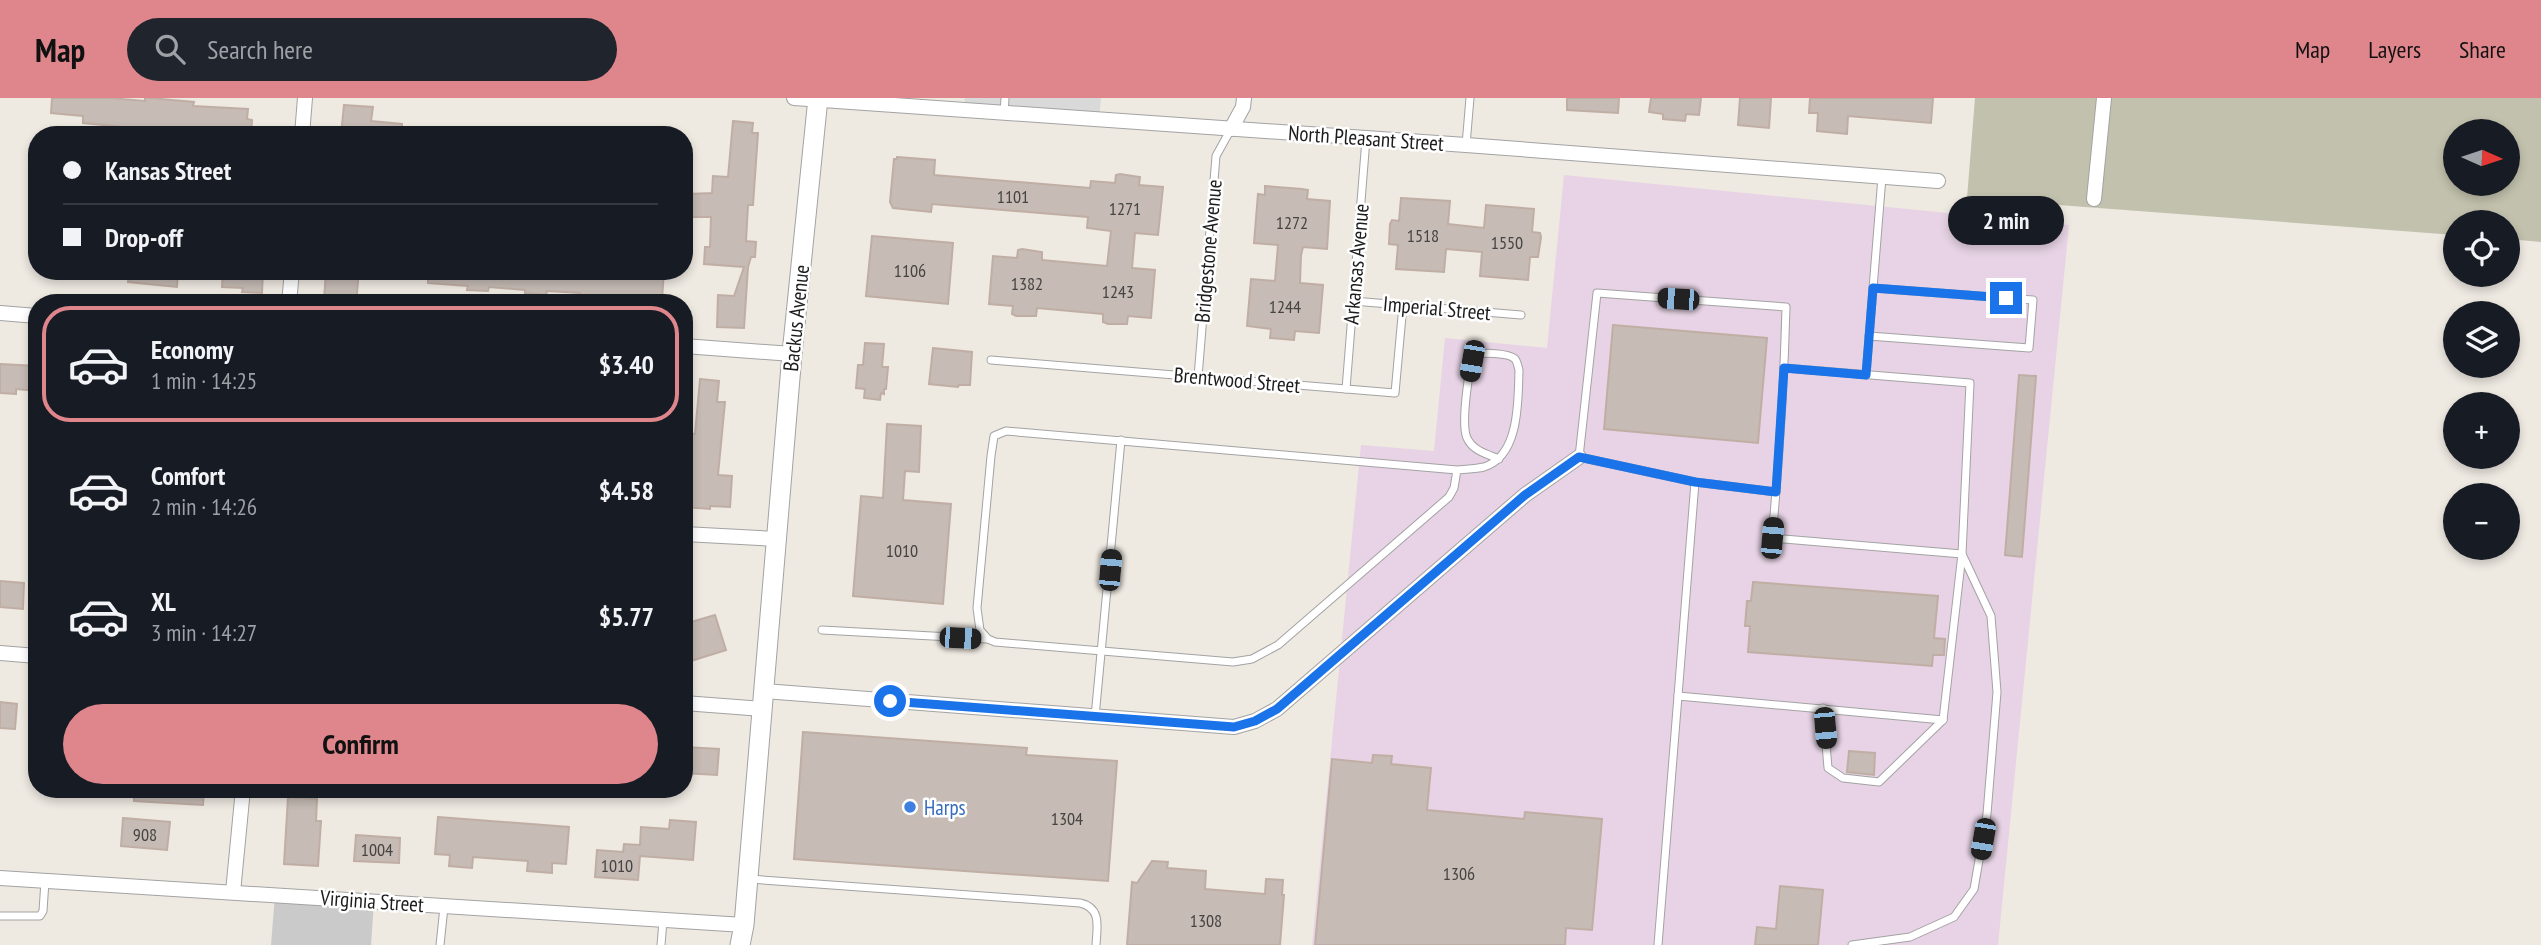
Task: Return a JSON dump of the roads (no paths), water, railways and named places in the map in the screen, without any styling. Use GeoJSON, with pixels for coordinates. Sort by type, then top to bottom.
{"type":"FeatureCollection","features":[{"type":"Feature","properties":{"kind":"street"},"geometry":{"type":"LineString","coordinates":[[302,126],[304,98]]}},
{"type":"Feature","properties":{"kind":"street","name":"North Pleasant Street"},"geometry":{"type":"LineString","coordinates":[[794,98],[1004,106],[1231,129],[1938,181]]}},
{"type":"Feature","properties":{"kind":"street"},"geometry":{"type":"LineString","coordinates":[[1231,129],[1243,107],[1244,98]]}},
{"type":"Feature","properties":{"kind":"street"},"geometry":{"type":"LineString","coordinates":[[2094,199],[2104,98]]}},
{"type":"Feature","properties":{"kind":"street","name":"Backus Avenue"},"geometry":{"type":"LineString","coordinates":[[740,945],[744,925],[776,539],[818,99]]}},
{"type":"Feature","properties":{"kind":"street"},"geometry":{"type":"LineString","coordinates":[[0,313],[28,315]]}},
{"type":"Feature","properties":{"kind":"street"},"geometry":{"type":"LineString","coordinates":[[693,347],[793,354]]}},
{"type":"Feature","properties":{"kind":"street"},"geometry":{"type":"LineString","coordinates":[[693,703],[763,700],[1234,727],[1255,721],[1277,709],[1525,495],[1579,457]]}},
{"type":"Feature","properties":{"kind":"street"},"geometry":{"type":"LineString","coordinates":[[693,534],[776,539]]}},
{"type":"Feature","properties":{"kind":"street"},"geometry":{"type":"LineString","coordinates":[[0,653],[28,655]]}},
{"type":"Feature","properties":{"kind":"street"},"geometry":{"type":"LineString","coordinates":[[233,892],[242,798]]}},
{"type":"Feature","properties":{"kind":"street","name":"Virginia Street"},"geometry":{"type":"LineString","coordinates":[[0,878],[744,925]]}},
{"type":"Feature","properties":{"kind":"lane"},"geometry":{"type":"LineString","coordinates":[[1466,145],[1470,98]]}},
{"type":"Feature","properties":{"kind":"lane","name":"Bridgestone Avenue"},"geometry":{"type":"LineString","coordinates":[[1198,377],[1216,156],[1231,129]]}},
{"type":"Feature","properties":{"kind":"lane","name":"Arkansas Avenue"},"geometry":{"type":"LineString","coordinates":[[1346,389],[1366,139]]}},
{"type":"Feature","properties":{"kind":"lane"},"geometry":{"type":"LineString","coordinates":[[1866,375],[1882,177]]}},
{"type":"Feature","properties":{"kind":"lane"},"geometry":{"type":"LineString","coordinates":[[1869,336],[2029,348],[2033,300],[1873,288]]}},
{"type":"Feature","properties":{"kind":"lane"},"geometry":{"type":"LineString","coordinates":[[1776,492],[1695,482],[1579,457],[1597,293],[1786,307],[1784,368],[1776,492],[1772,538],[1962,554]]}},
{"type":"Feature","properties":{"kind":"lane","name":"Imperial Street"},"geometry":{"type":"LineString","coordinates":[[1353,301],[1521,315]]}},
{"type":"Feature","properties":{"kind":"lane","name":"Brentwood Street"},"geometry":{"type":"LineString","coordinates":[[991,360],[1395,393],[1403,305]]}},
{"type":"Feature","properties":{"kind":"lane"},"geometry":{"type":"LineString","coordinates":[[988,639],[980,630],[978,622],[990,456],[994,436],[1006,431],[1457,470],[1483,467],[1499,459],[1510,442],[1519,370],[1515,359],[1511,357],[1479,353],[1472,361],[1467,385],[1467,438],[1479,452],[1499,459]]}},
{"type":"Feature","properties":{"kind":"lane"},"geometry":{"type":"LineString","coordinates":[[1784,368],[1970,383],[1962,554],[1943,720],[1879,782],[1843,778],[1828,768],[1823,708]]}},
{"type":"Feature","properties":{"kind":"lane"},"geometry":{"type":"LineString","coordinates":[[1095,717],[1121,440]]}},
{"type":"Feature","properties":{"kind":"lane"},"geometry":{"type":"LineString","coordinates":[[822,630],[988,639],[1041,648],[1233,662],[1252,659],[1267,653],[1449,497],[1454,488],[1457,470]]}},
{"type":"Feature","properties":{"kind":"lane"},"geometry":{"type":"LineString","coordinates":[[1658,945],[1695,482]]}},
{"type":"Feature","properties":{"kind":"lane"},"geometry":{"type":"LineString","coordinates":[[1852,945],[1910,937],[1922,932],[1954,917],[1974,889],[1987,814],[1997,692],[1991,616],[1962,554]]}},
{"type":"Feature","properties":{"kind":"lane"},"geometry":{"type":"LineString","coordinates":[[1678,696],[1943,720]]}},
{"type":"Feature","properties":{"kind":"lane"},"geometry":{"type":"LineString","coordinates":[[748,879],[1080,903],[1090,905],[1096,913],[1096,945]]}},
{"type":"Feature","properties":{"kind":"lane"},"geometry":{"type":"LineString","coordinates":[[0,916],[40,916],[43,911],[45,881]]}},
{"type":"Feature","properties":{"kind":"lane"},"geometry":{"type":"LineString","coordinates":[[440,945],[444,906]]}},
{"type":"Feature","properties":{"kind":"lane"},"geometry":{"type":"LineString","coordinates":[[661,945],[663,920]]}},
{"type":"Feature","properties":{"kind":"place","name":"Harps"},"geometry":{"type":"Point","coordinates":[910,807]}}]}
